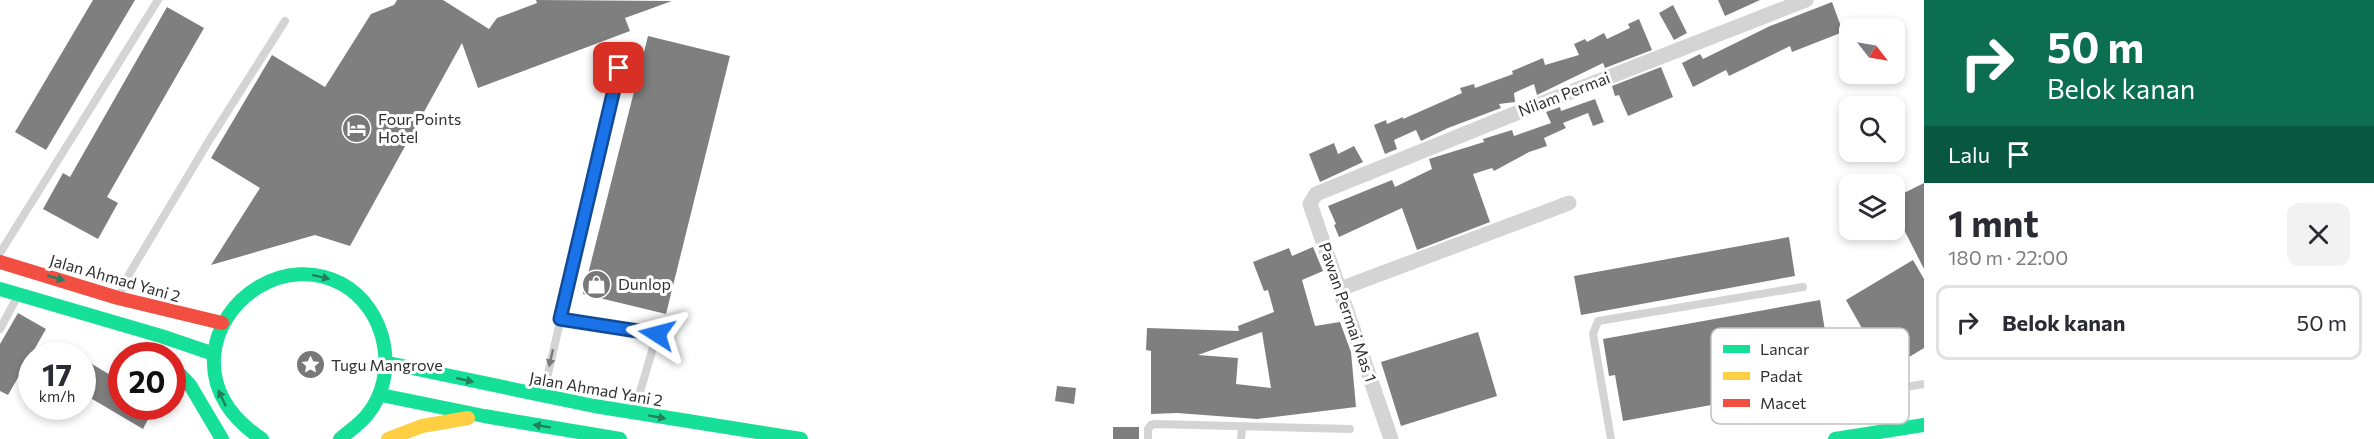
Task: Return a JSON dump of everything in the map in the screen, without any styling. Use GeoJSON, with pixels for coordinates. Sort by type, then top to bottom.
{"type":"FeatureCollection","features":[{"type":"Feature","properties":{"kind":"highway","name":"Jalan Ahmad Yani 2"},"geometry":{"type":"LineString","coordinates":[[0,262],[118,298],[222,324]]}},
{"type":"Feature","properties":{"kind":"highway"},"geometry":{"type":"LineString","coordinates":[[262,439],[244,429],[228,411],[218,390],[214,367],[215,344],[222,324],[234,306],[250,291],[268,281],[289,275],[310,275],[331,280],[350,290],[366,304],[382,332],[388,363],[381,395],[371,412],[356,429],[340,439]]}},
{"type":"Feature","properties":{"kind":"highway"},"geometry":{"type":"LineString","coordinates":[[0,290],[133,327],[214,354]]}},
{"type":"Feature","properties":{"kind":"highway"},"geometry":{"type":"LineString","coordinates":[[133,327],[148,342]]}},
{"type":"Feature","properties":{"kind":"highway","name":"Jalan Ahmad Yani 2"},"geometry":{"type":"LineString","coordinates":[[388,363],[542,397],[801,439]]}},
{"type":"Feature","properties":{"kind":"highway"},"geometry":{"type":"LineString","coordinates":[[186,381],[222,439]]}},
{"type":"Feature","properties":{"kind":"highway"},"geometry":{"type":"LineString","coordinates":[[381,395],[484,416],[620,439]]}},
{"type":"Feature","properties":{"kind":"highway"},"geometry":{"type":"LineString","coordinates":[[388,439],[422,426],[484,416]]}},
{"type":"Feature","properties":{"kind":"highway"},"geometry":{"type":"LineString","coordinates":[[1835,439],[1924,425]]}},
{"type":"Feature","properties":{"kind":"street","name":"Nilam Permai"},"geometry":{"type":"LineString","coordinates":[[1324,192],[1504,118],[1806,0]]}},
{"type":"Feature","properties":{"kind":"street","name":"Pawan Permai Mas 1"},"geometry":{"type":"LineString","coordinates":[[1324,192],[1316,194],[1310,204],[1391,439]]}},
{"type":"Feature","properties":{"kind":"street"},"geometry":{"type":"LineString","coordinates":[[1340,289],[1569,202]]}},
{"type":"Feature","properties":{"kind":"lane"},"geometry":{"type":"LineString","coordinates":[[0,253],[158,0]]}},
{"type":"Feature","properties":{"kind":"lane"},"geometry":{"type":"LineString","coordinates":[[118,298],[128,276],[285,21]]}},
{"type":"Feature","properties":{"kind":"lane"},"geometry":{"type":"LineString","coordinates":[[542,397],[619,68]]}},
{"type":"Feature","properties":{"kind":"lane"},"geometry":{"type":"LineString","coordinates":[[1611,439],[1593,334],[1594,326],[1598,321],[1803,287]]}},
{"type":"Feature","properties":{"kind":"lane"},"geometry":{"type":"LineString","coordinates":[[0,329],[18,295]]}},
{"type":"Feature","properties":{"kind":"lane"},"geometry":{"type":"LineString","coordinates":[[560,319],[657,334],[634,413]]}},
{"type":"Feature","properties":{"kind":"lane"},"geometry":{"type":"LineString","coordinates":[[1909,386],[1924,384]]}},
{"type":"Feature","properties":{"kind":"lane"},"geometry":{"type":"LineString","coordinates":[[1148,439],[1148,429],[1155,424],[1350,429]]}},
{"type":"Feature","properties":{"kind":"lane"},"geometry":{"type":"LineString","coordinates":[[1893,424],[1894,430]]}},
{"type":"Feature","properties":{"kind":"lane"},"geometry":{"type":"LineString","coordinates":[[1241,439],[1242,426]]}},
{"type":"Feature","properties":{"kind":"building"},"geometry":{"type":"Polygon","coordinates":[[[93,0],[135,0],[46,150],[15,132],[93,0]]]}},
{"type":"Feature","properties":{"kind":"building","name":"Four Points Hotel"},"geometry":{"type":"Polygon","coordinates":[[[397,0],[443,0],[489,29],[497,18],[537,3],[536,0],[672,1],[625,18],[630,31],[478,88],[462,43],[350,246],[315,235],[211,265],[260,188],[211,158],[272,55],[325,87],[371,14],[394,5],[397,0]]]}},
{"type":"Feature","properties":{"kind":"building"},"geometry":{"type":"Polygon","coordinates":[[[1718,0],[1760,0],[1725,16],[1718,0]]]}},
{"type":"Feature","properties":{"kind":"building"},"geometry":{"type":"Polygon","coordinates":[[[1832,2],[1839,21],[1839,34],[1792,52],[1790,46],[1729,76],[1726,70],[1693,87],[1682,63],[1700,54],[1703,59],[1770,26],[1832,2]]]}},
{"type":"Feature","properties":{"kind":"building"},"geometry":{"type":"Polygon","coordinates":[[[1673,5],[1687,33],[1674,40],[1659,13],[1673,5]]]}},
{"type":"Feature","properties":{"kind":"building"},"geometry":{"type":"Polygon","coordinates":[[[167,7],[204,28],[107,197],[118,203],[98,239],[43,209],[63,173],[70,177],[167,7]]]}},
{"type":"Feature","properties":{"kind":"building"},"geometry":{"type":"Polygon","coordinates":[[[1639,19],[1652,50],[1605,68],[1603,63],[1537,95],[1534,84],[1514,93],[1515,102],[1499,104],[1501,108],[1421,141],[1416,130],[1394,140],[1397,149],[1385,154],[1374,125],[1386,120],[1387,124],[1403,117],[1403,119],[1462,93],[1460,88],[1474,84],[1475,88],[1513,74],[1512,71],[1543,58],[1545,65],[1579,55],[1574,44],[1585,39],[1587,42],[1604,33],[1607,39],[1630,28],[1628,24],[1639,19]]]}},
{"type":"Feature","properties":{"kind":"building"},"geometry":{"type":"Polygon","coordinates":[[[648,36],[730,56],[666,314],[583,294],[648,36]]]}},
{"type":"Feature","properties":{"kind":"building"},"geometry":{"type":"Polygon","coordinates":[[[1661,67],[1673,97],[1628,116],[1619,95],[1615,96],[1612,86],[1661,67]]]}},
{"type":"Feature","properties":{"kind":"building"},"geometry":{"type":"Polygon","coordinates":[[[1595,99],[1604,122],[1593,126],[1588,113],[1563,123],[1566,128],[1544,138],[1547,146],[1529,152],[1494,171],[1492,168],[1473,174],[1490,222],[1417,250],[1402,208],[1339,237],[1328,206],[1392,180],[1395,187],[1432,169],[1429,159],[1484,142],[1483,139],[1512,130],[1514,136],[1551,123],[1546,112],[1560,107],[1561,111],[1595,99]]]}},
{"type":"Feature","properties":{"kind":"building"},"geometry":{"type":"Polygon","coordinates":[[[1334,143],[1338,154],[1354,146],[1363,162],[1320,182],[1309,154],[1334,143]]]}},
{"type":"Feature","properties":{"kind":"building"},"geometry":{"type":"Polygon","coordinates":[[[1924,183],[1924,269],[1905,232],[1905,192],[1924,183]]]}},
{"type":"Feature","properties":{"kind":"building"},"geometry":{"type":"Polygon","coordinates":[[[1789,237],[1795,276],[1581,315],[1574,276],[1789,237]]]}},
{"type":"Feature","properties":{"kind":"building"},"geometry":{"type":"Polygon","coordinates":[[[1313,247],[1323,271],[1302,280],[1315,326],[1340,322],[1351,352],[1356,407],[1257,419],[1177,413],[1151,414],[1151,351],[1146,350],[1147,328],[1239,331],[1238,326],[1274,312],[1268,290],[1264,291],[1253,262],[1289,248],[1292,256],[1313,247]],[[1262,332],[1198,355],[1238,358],[1236,384],[1271,388],[1262,332]]]}},
{"type":"Feature","properties":{"kind":"building"},"geometry":{"type":"Polygon","coordinates":[[[1913,260],[1924,279],[1924,348],[1909,357],[1909,328],[1862,328],[1846,300],[1913,260]]]}},
{"type":"Feature","properties":{"kind":"building"},"geometry":{"type":"Polygon","coordinates":[[[1820,300],[1825,328],[1711,328],[1711,405],[1623,421],[1615,375],[1609,376],[1603,339],[1820,300]]]}},
{"type":"Feature","properties":{"kind":"building"},"geometry":{"type":"Polygon","coordinates":[[[18,313],[46,329],[39,342],[18,342],[18,378],[8,395],[0,391],[0,344],[18,313]]]}},
{"type":"Feature","properties":{"kind":"building"},"geometry":{"type":"Polygon","coordinates":[[[1478,332],[1497,396],[1401,426],[1381,362],[1478,332]]]}},
{"type":"Feature","properties":{"kind":"building"},"geometry":{"type":"Polygon","coordinates":[[[96,366],[108,374],[108,408],[96,401],[96,366]]]}},
{"type":"Feature","properties":{"kind":"building"},"geometry":{"type":"Polygon","coordinates":[[[1057,386],[1076,388],[1074,404],[1055,401],[1057,386]]]}},
{"type":"Feature","properties":{"kind":"building"},"geometry":{"type":"Polygon","coordinates":[[[128,420],[148,420],[143,429],[128,420]]]}},
{"type":"Feature","properties":{"kind":"building"},"geometry":{"type":"Polygon","coordinates":[[[1113,427],[1139,427],[1139,439],[1113,439],[1113,427]]]}},
{"type":"Feature","properties":{"kind":"traffic: fast"},"geometry":{"type":"LineString","coordinates":[[262,439],[242,423],[226,404],[221,394],[214,370],[218,335],[228,316],[242,300],[259,287],[278,278],[299,274],[321,276],[342,284],[357,295],[370,309],[384,344],[383,381],[377,399],[367,415],[340,439]]}},
{"type":"Feature","properties":{"kind":"traffic: fast"},"geometry":{"type":"LineString","coordinates":[[0,289],[161,336],[214,354]]}},
{"type":"Feature","properties":{"kind":"traffic: fast"},"geometry":{"type":"LineString","coordinates":[[388,363],[594,406],[801,439]]}},
{"type":"Feature","properties":{"kind":"traffic: fast"},"geometry":{"type":"LineString","coordinates":[[186,381],[222,439]]}},
{"type":"Feature","properties":{"kind":"traffic: fast"},"geometry":{"type":"LineString","coordinates":[[381,395],[484,416],[620,439]]}},
{"type":"Feature","properties":{"kind":"traffic: fast"},"geometry":{"type":"LineString","coordinates":[[1835,439],[1924,425]]}},
{"type":"Feature","properties":{"kind":"traffic: slow"},"geometry":{"type":"LineString","coordinates":[[388,439],[422,426],[468,418]]}},
{"type":"Feature","properties":{"kind":"traffic: jam"},"geometry":{"type":"LineString","coordinates":[[0,262],[118,298],[222,323]]}},
{"type":"Feature","properties":{"kind":"place","name":"Four Points Hotel"},"geometry":{"type":"Point","coordinates":[357,128]}},
{"type":"Feature","properties":{"kind":"place","name":"Dunlop"},"geometry":{"type":"Point","coordinates":[597,284]}},
{"type":"Feature","properties":{"kind":"place","name":"Tugu Mangrove"},"geometry":{"type":"Point","coordinates":[310,365]}},
{"type":"Feature","properties":{"kind":"route"},"geometry":{"type":"LineString","coordinates":[[619,68],[560,319],[657,334]]}}]}
